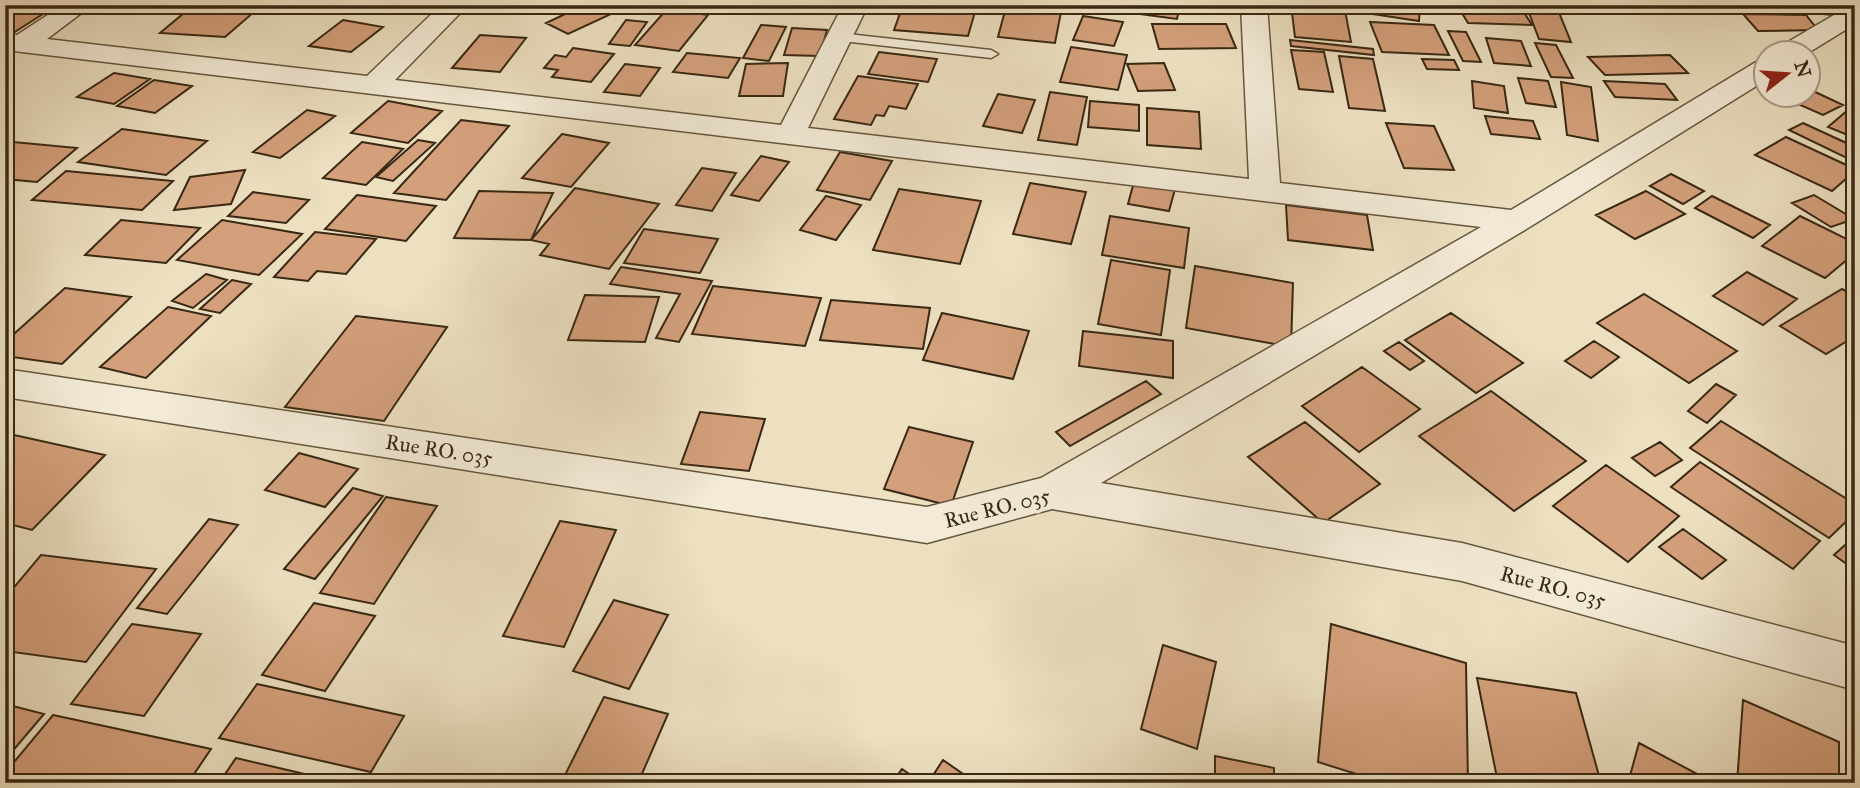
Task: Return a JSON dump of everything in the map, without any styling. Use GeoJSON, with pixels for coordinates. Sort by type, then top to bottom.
{"type":"FeatureCollection","features":[{"type":"Feature","properties":{"kind":"street"},"geometry":{"type":"LineString","coordinates":[[14,43],[80,5]]}},
{"type":"Feature","properties":{"kind":"street"},"geometry":{"type":"LineString","coordinates":[[373,86],[456,5]]}},
{"type":"Feature","properties":{"kind":"street"},"geometry":{"type":"LineString","coordinates":[[790,135],[856,5]]}},
{"type":"Feature","properties":{"kind":"street"},"geometry":{"type":"LineString","coordinates":[[1254,5],[1265,191]]}},
{"type":"Feature","properties":{"kind":"street"},"geometry":{"type":"LineString","coordinates":[[1807,5],[1855,11]]}},
{"type":"Feature","properties":{"kind":"street"},"geometry":{"type":"LineString","coordinates":[[1812,38],[1855,11]]}},
{"type":"Feature","properties":{"kind":"street"},"geometry":{"type":"LineString","coordinates":[[14,43],[1516,221]]}},
{"type":"Feature","properties":{"kind":"street"},"geometry":{"type":"LineString","coordinates":[[1052,492],[1516,221],[1752,77]]}},
{"type":"Feature","properties":{"kind":"street","name":"Rue RO. 035"},"geometry":{"type":"LineString","coordinates":[[5,383],[927,525],[1052,492],[1462,562],[1855,668]]}},
{"type":"Feature","properties":{"kind":"lane"},"geometry":{"type":"LineString","coordinates":[[839,37],[991,54]]}},
{"type":"Feature","properties":{"kind":"building"},"geometry":{"type":"Polygon","coordinates":[[[17,5],[57,5],[10,35],[5,34],[5,13],[17,5]]]}},
{"type":"Feature","properties":{"kind":"building"},"geometry":{"type":"Polygon","coordinates":[[[355,5],[348,12],[279,7],[355,5]]]}},
{"type":"Feature","properties":{"kind":"building"},"geometry":{"type":"Polygon","coordinates":[[[584,5],[624,8],[568,34],[546,23],[584,5]]]}},
{"type":"Feature","properties":{"kind":"building"},"geometry":{"type":"Polygon","coordinates":[[[674,5],[705,5],[703,10],[672,9],[674,5]]]}},
{"type":"Feature","properties":{"kind":"building"},"geometry":{"type":"Polygon","coordinates":[[[729,5],[771,5],[772,7],[730,11],[729,5]]]}},
{"type":"Feature","properties":{"kind":"building"},"geometry":{"type":"Polygon","coordinates":[[[903,5],[977,5],[968,36],[894,30],[903,5]]]}},
{"type":"Feature","properties":{"kind":"building"},"geometry":{"type":"Polygon","coordinates":[[[1102,5],[1180,5],[1177,19],[1101,9],[1102,5]]]}},
{"type":"Feature","properties":{"kind":"building"},"geometry":{"type":"Polygon","coordinates":[[[1291,5],[1344,5],[1351,42],[1295,37],[1291,5]]]}},
{"type":"Feature","properties":{"kind":"building"},"geometry":{"type":"Polygon","coordinates":[[[1373,5],[1420,5],[1419,21],[1372,14],[1373,5]]]}},
{"type":"Feature","properties":{"kind":"building"},"geometry":{"type":"Polygon","coordinates":[[[1457,5],[1519,5],[1532,25],[1468,23],[1457,5]]]}},
{"type":"Feature","properties":{"kind":"building"},"geometry":{"type":"Polygon","coordinates":[[[1526,5],[1556,5],[1571,42],[1539,39],[1526,5]]]}},
{"type":"Feature","properties":{"kind":"building"},"geometry":{"type":"Polygon","coordinates":[[[1006,7],[1061,12],[1055,43],[998,37],[1006,7]]]}},
{"type":"Feature","properties":{"kind":"building"},"geometry":{"type":"Polygon","coordinates":[[[190,8],[254,12],[225,37],[160,33],[190,8]]]}},
{"type":"Feature","properties":{"kind":"building"},"geometry":{"type":"Polygon","coordinates":[[[667,9],[708,15],[679,51],[635,45],[667,9]]]}},
{"type":"Feature","properties":{"kind":"building"},"geometry":{"type":"Polygon","coordinates":[[[1743,14],[1806,15],[1818,30],[1758,31],[1743,14]]]}},
{"type":"Feature","properties":{"kind":"building"},"geometry":{"type":"Polygon","coordinates":[[[1083,16],[1123,22],[1114,46],[1073,40],[1083,16]]]}},
{"type":"Feature","properties":{"kind":"building"},"geometry":{"type":"Polygon","coordinates":[[[343,20],[383,27],[351,52],[309,46],[343,20]]]}},
{"type":"Feature","properties":{"kind":"building"},"geometry":{"type":"Polygon","coordinates":[[[626,20],[647,22],[630,46],[609,44],[626,20]]]}},
{"type":"Feature","properties":{"kind":"building"},"geometry":{"type":"Polygon","coordinates":[[[1370,22],[1434,25],[1449,55],[1382,52],[1370,22]]]}},
{"type":"Feature","properties":{"kind":"building"},"geometry":{"type":"Polygon","coordinates":[[[1152,24],[1226,24],[1236,48],[1159,49],[1152,24]]]}},
{"type":"Feature","properties":{"kind":"building"},"geometry":{"type":"Polygon","coordinates":[[[761,25],[786,27],[769,61],[743,58],[761,25]]]}},
{"type":"Feature","properties":{"kind":"building"},"geometry":{"type":"Polygon","coordinates":[[[792,28],[827,30],[820,56],[784,55],[792,28]]]}},
{"type":"Feature","properties":{"kind":"building"},"geometry":{"type":"Polygon","coordinates":[[[1448,31],[1466,32],[1481,62],[1463,61],[1448,31]]]}},
{"type":"Feature","properties":{"kind":"building"},"geometry":{"type":"Polygon","coordinates":[[[480,35],[526,38],[500,72],[452,68],[480,35]]]}},
{"type":"Feature","properties":{"kind":"building"},"geometry":{"type":"Polygon","coordinates":[[[1486,38],[1521,41],[1531,66],[1494,63],[1486,38]]]}},
{"type":"Feature","properties":{"kind":"building"},"geometry":{"type":"Polygon","coordinates":[[[1290,40],[1373,49],[1374,55],[1291,46],[1290,40]]]}},
{"type":"Feature","properties":{"kind":"building"},"geometry":{"type":"Polygon","coordinates":[[[1535,43],[1556,45],[1573,78],[1551,77],[1535,43]]]}},
{"type":"Feature","properties":{"kind":"building"},"geometry":{"type":"Polygon","coordinates":[[[1071,47],[1127,55],[1118,90],[1060,82],[1071,47]]]}},
{"type":"Feature","properties":{"kind":"building"},"geometry":{"type":"Polygon","coordinates":[[[573,48],[614,54],[591,82],[552,77],[558,70],[544,68],[555,55],[566,57],[573,48]]]}},
{"type":"Feature","properties":{"kind":"building"},"geometry":{"type":"Polygon","coordinates":[[[1291,50],[1324,52],[1333,92],[1299,89],[1291,50]]]}},
{"type":"Feature","properties":{"kind":"building"},"geometry":{"type":"Polygon","coordinates":[[[879,52],[937,59],[928,82],[868,74],[879,52]]]}},
{"type":"Feature","properties":{"kind":"building"},"geometry":{"type":"Polygon","coordinates":[[[687,53],[740,58],[728,78],[673,72],[687,53]]]}},
{"type":"Feature","properties":{"kind":"building"},"geometry":{"type":"Polygon","coordinates":[[[1670,55],[1688,73],[1605,75],[1588,57],[1670,55]]]}},
{"type":"Feature","properties":{"kind":"building"},"geometry":{"type":"Polygon","coordinates":[[[1339,56],[1373,59],[1385,111],[1349,108],[1339,56]]]}},
{"type":"Feature","properties":{"kind":"building"},"geometry":{"type":"Polygon","coordinates":[[[1422,59],[1454,60],[1459,70],[1427,69],[1422,59]]]}},
{"type":"Feature","properties":{"kind":"building"},"geometry":{"type":"Polygon","coordinates":[[[788,63],[783,96],[739,96],[746,64],[788,63]]]}},
{"type":"Feature","properties":{"kind":"building"},"geometry":{"type":"Polygon","coordinates":[[[1164,63],[1175,90],[1138,91],[1127,64],[1164,63]]]}},
{"type":"Feature","properties":{"kind":"building"},"geometry":{"type":"Polygon","coordinates":[[[625,64],[660,68],[640,96],[604,92],[625,64]]]}},
{"type":"Feature","properties":{"kind":"building"},"geometry":{"type":"Polygon","coordinates":[[[114,73],[150,79],[114,104],[77,97],[114,73]]]}},
{"type":"Feature","properties":{"kind":"building"},"geometry":{"type":"Polygon","coordinates":[[[858,76],[918,84],[906,109],[889,106],[884,116],[876,115],[871,125],[834,119],[858,76]]]}},
{"type":"Feature","properties":{"kind":"building"},"geometry":{"type":"Polygon","coordinates":[[[1518,78],[1548,81],[1556,107],[1526,103],[1518,78]]]}},
{"type":"Feature","properties":{"kind":"building"},"geometry":{"type":"Polygon","coordinates":[[[154,80],[192,86],[155,113],[117,106],[154,80]]]}},
{"type":"Feature","properties":{"kind":"building"},"geometry":{"type":"Polygon","coordinates":[[[1472,81],[1504,86],[1508,113],[1474,108],[1472,81]]]}},
{"type":"Feature","properties":{"kind":"building"},"geometry":{"type":"Polygon","coordinates":[[[1604,81],[1665,84],[1677,100],[1615,97],[1604,81]]]}},
{"type":"Feature","properties":{"kind":"building"},"geometry":{"type":"Polygon","coordinates":[[[1561,82],[1591,87],[1598,141],[1567,135],[1561,82]]]}},
{"type":"Feature","properties":{"kind":"building"},"geometry":{"type":"Polygon","coordinates":[[[1050,92],[1087,97],[1077,145],[1038,140],[1050,92]]]}},
{"type":"Feature","properties":{"kind":"building"},"geometry":{"type":"Polygon","coordinates":[[[998,94],[1035,100],[1022,133],[983,126],[998,94]]]}},
{"type":"Feature","properties":{"kind":"building"},"geometry":{"type":"Polygon","coordinates":[[[1822,95],[1843,105],[1823,115],[1807,108],[1822,108],[1822,95]]]}},
{"type":"Feature","properties":{"kind":"building"},"geometry":{"type":"Polygon","coordinates":[[[388,101],[442,111],[408,143],[351,133],[388,101]]]}},
{"type":"Feature","properties":{"kind":"building"},"geometry":{"type":"Polygon","coordinates":[[[1090,101],[1139,105],[1139,131],[1088,127],[1090,101]]]}},
{"type":"Feature","properties":{"kind":"building"},"geometry":{"type":"Polygon","coordinates":[[[1855,104],[1855,138],[1828,127],[1855,104]]]}},
{"type":"Feature","properties":{"kind":"building"},"geometry":{"type":"Polygon","coordinates":[[[1147,108],[1199,112],[1201,149],[1147,145],[1147,108]]]}},
{"type":"Feature","properties":{"kind":"building"},"geometry":{"type":"Polygon","coordinates":[[[307,110],[335,116],[280,158],[253,152],[307,110]]]}},
{"type":"Feature","properties":{"kind":"building"},"geometry":{"type":"Polygon","coordinates":[[[1485,116],[1533,121],[1540,139],[1491,134],[1485,116]]]}},
{"type":"Feature","properties":{"kind":"building"},"geometry":{"type":"Polygon","coordinates":[[[461,120],[509,126],[446,200],[394,193],[461,120]]]}},
{"type":"Feature","properties":{"kind":"building"},"geometry":{"type":"Polygon","coordinates":[[[1386,123],[1434,126],[1454,170],[1404,168],[1386,123]]]}},
{"type":"Feature","properties":{"kind":"building"},"geometry":{"type":"Polygon","coordinates":[[[1803,123],[1855,147],[1855,162],[1789,130],[1803,123]]]}},
{"type":"Feature","properties":{"kind":"building"},"geometry":{"type":"Polygon","coordinates":[[[122,129],[207,141],[166,175],[78,162],[122,129]]]}},
{"type":"Feature","properties":{"kind":"building"},"geometry":{"type":"Polygon","coordinates":[[[562,134],[609,143],[571,187],[522,178],[562,134]]]}},
{"type":"Feature","properties":{"kind":"building"},"geometry":{"type":"Polygon","coordinates":[[[1786,137],[1855,171],[1832,191],[1755,155],[1786,137]]]}},
{"type":"Feature","properties":{"kind":"building"},"geometry":{"type":"Polygon","coordinates":[[[418,140],[435,143],[393,181],[376,177],[418,140]]]}},
{"type":"Feature","properties":{"kind":"building"},"geometry":{"type":"Polygon","coordinates":[[[13,142],[77,148],[37,182],[5,179],[5,148],[13,142]]]}},
{"type":"Feature","properties":{"kind":"building"},"geometry":{"type":"Polygon","coordinates":[[[362,142],[403,149],[366,185],[323,178],[362,142]]]}},
{"type":"Feature","properties":{"kind":"building"},"geometry":{"type":"Polygon","coordinates":[[[840,152],[892,161],[870,200],[817,190],[840,152]]]}},
{"type":"Feature","properties":{"kind":"building"},"geometry":{"type":"Polygon","coordinates":[[[761,156],[789,162],[759,201],[731,195],[761,156]]]}},
{"type":"Feature","properties":{"kind":"building"},"geometry":{"type":"Polygon","coordinates":[[[702,168],[736,173],[712,211],[676,205],[702,168]]]}},
{"type":"Feature","properties":{"kind":"building"},"geometry":{"type":"Polygon","coordinates":[[[245,170],[231,204],[174,210],[190,177],[245,170]]]}},
{"type":"Feature","properties":{"kind":"building"},"geometry":{"type":"Polygon","coordinates":[[[66,171],[173,181],[142,210],[32,200],[66,171]]]}},
{"type":"Feature","properties":{"kind":"building"},"geometry":{"type":"Polygon","coordinates":[[[1671,174],[1704,191],[1683,204],[1650,186],[1671,174]]]}},
{"type":"Feature","properties":{"kind":"building"},"geometry":{"type":"Polygon","coordinates":[[[1134,182],[1175,189],[1169,211],[1128,204],[1134,182]]]}},
{"type":"Feature","properties":{"kind":"building"},"geometry":{"type":"Polygon","coordinates":[[[1030,183],[1086,192],[1071,244],[1013,234],[1030,183]]]}},
{"type":"Feature","properties":{"kind":"building"},"geometry":{"type":"Polygon","coordinates":[[[575,188],[659,204],[609,269],[540,255],[549,244],[531,240],[575,188]]]}},
{"type":"Feature","properties":{"kind":"building"},"geometry":{"type":"Polygon","coordinates":[[[899,189],[981,201],[960,264],[873,250],[899,189]]]}},
{"type":"Feature","properties":{"kind":"building"},"geometry":{"type":"Polygon","coordinates":[[[479,191],[553,193],[531,240],[454,238],[479,191]]]}},
{"type":"Feature","properties":{"kind":"building"},"geometry":{"type":"Polygon","coordinates":[[[1646,191],[1685,214],[1635,239],[1596,215],[1646,191]]]}},
{"type":"Feature","properties":{"kind":"building"},"geometry":{"type":"Polygon","coordinates":[[[253,192],[309,200],[286,223],[228,216],[253,192]]]}},
{"type":"Feature","properties":{"kind":"building"},"geometry":{"type":"Polygon","coordinates":[[[357,195],[436,206],[406,241],[325,229],[357,195]]]}},
{"type":"Feature","properties":{"kind":"building"},"geometry":{"type":"Polygon","coordinates":[[[1814,195],[1854,219],[1831,227],[1792,203],[1814,195]]]}},
{"type":"Feature","properties":{"kind":"building"},"geometry":{"type":"Polygon","coordinates":[[[826,196],[861,205],[836,240],[800,230],[826,196]]]}},
{"type":"Feature","properties":{"kind":"building"},"geometry":{"type":"Polygon","coordinates":[[[1712,196],[1770,225],[1753,238],[1695,208],[1712,196]]]}},
{"type":"Feature","properties":{"kind":"building"},"geometry":{"type":"Polygon","coordinates":[[[1286,205],[1367,215],[1373,250],[1288,240],[1286,205]]]}},
{"type":"Feature","properties":{"kind":"building"},"geometry":{"type":"Polygon","coordinates":[[[1110,216],[1189,228],[1184,268],[1102,255],[1110,216]]]}},
{"type":"Feature","properties":{"kind":"building"},"geometry":{"type":"Polygon","coordinates":[[[1800,216],[1855,243],[1855,253],[1825,278],[1762,246],[1800,216]]]}},
{"type":"Feature","properties":{"kind":"building"},"geometry":{"type":"Polygon","coordinates":[[[121,220],[200,228],[166,263],[85,255],[121,220]]]}},
{"type":"Feature","properties":{"kind":"building"},"geometry":{"type":"Polygon","coordinates":[[[222,220],[302,234],[259,275],[177,260],[222,220]]]}},
{"type":"Feature","properties":{"kind":"building"},"geometry":{"type":"Polygon","coordinates":[[[644,229],[718,239],[700,273],[624,263],[644,229]]]}},
{"type":"Feature","properties":{"kind":"building"},"geometry":{"type":"Polygon","coordinates":[[[315,232],[376,239],[346,274],[317,271],[308,281],[274,277],[315,232]]]}},
{"type":"Feature","properties":{"kind":"building"},"geometry":{"type":"Polygon","coordinates":[[[1111,260],[1170,270],[1161,335],[1098,324],[1111,260]]]}},
{"type":"Feature","properties":{"kind":"building"},"geometry":{"type":"Polygon","coordinates":[[[1195,266],[1293,283],[1291,347],[1186,328],[1195,266]]]}},
{"type":"Feature","properties":{"kind":"building"},"geometry":{"type":"Polygon","coordinates":[[[621,267],[712,281],[679,342],[656,338],[680,294],[610,284],[621,267]]]}},
{"type":"Feature","properties":{"kind":"building"},"geometry":{"type":"Polygon","coordinates":[[[1747,272],[1797,299],[1763,325],[1713,296],[1747,272]]]}},
{"type":"Feature","properties":{"kind":"building"},"geometry":{"type":"Polygon","coordinates":[[[206,274],[227,280],[193,308],[172,301],[206,274]]]}},
{"type":"Feature","properties":{"kind":"building"},"geometry":{"type":"Polygon","coordinates":[[[232,280],[251,284],[220,313],[200,309],[232,280]]]}},
{"type":"Feature","properties":{"kind":"building"},"geometry":{"type":"Polygon","coordinates":[[[713,286],[821,298],[805,346],[692,334],[713,286]]]}},
{"type":"Feature","properties":{"kind":"building"},"geometry":{"type":"Polygon","coordinates":[[[65,288],[131,297],[62,364],[5,356],[5,342],[65,288]]]}},
{"type":"Feature","properties":{"kind":"building"},"geometry":{"type":"Polygon","coordinates":[[[1842,289],[1855,296],[1855,336],[1826,354],[1780,326],[1842,289]]]}},
{"type":"Feature","properties":{"kind":"building"},"geometry":{"type":"Polygon","coordinates":[[[1644,294],[1737,351],[1689,383],[1597,323],[1644,294]]]}},
{"type":"Feature","properties":{"kind":"building"},"geometry":{"type":"Polygon","coordinates":[[[585,295],[659,297],[645,342],[568,340],[585,295]]]}},
{"type":"Feature","properties":{"kind":"building"},"geometry":{"type":"Polygon","coordinates":[[[831,300],[930,308],[923,349],[820,340],[831,300]]]}},
{"type":"Feature","properties":{"kind":"building"},"geometry":{"type":"Polygon","coordinates":[[[168,307],[211,316],[146,378],[100,367],[168,307]]]}},
{"type":"Feature","properties":{"kind":"building"},"geometry":{"type":"Polygon","coordinates":[[[942,313],[1029,331],[1013,379],[923,360],[942,313]]]}},
{"type":"Feature","properties":{"kind":"building"},"geometry":{"type":"Polygon","coordinates":[[[1451,313],[1523,363],[1476,393],[1405,340],[1451,313]]]}},
{"type":"Feature","properties":{"kind":"building"},"geometry":{"type":"Polygon","coordinates":[[[356,316],[447,327],[384,421],[285,407],[356,316]]]}},
{"type":"Feature","properties":{"kind":"building"},"geometry":{"type":"Polygon","coordinates":[[[1083,331],[1173,341],[1173,378],[1079,366],[1083,331]]]}},
{"type":"Feature","properties":{"kind":"building"},"geometry":{"type":"Polygon","coordinates":[[[1594,341],[1619,357],[1591,378],[1565,361],[1594,341]]]}},
{"type":"Feature","properties":{"kind":"building"},"geometry":{"type":"Polygon","coordinates":[[[1399,342],[1424,361],[1410,370],[1384,351],[1399,342]]]}},
{"type":"Feature","properties":{"kind":"building"},"geometry":{"type":"Polygon","coordinates":[[[1362,367],[1420,409],[1359,452],[1302,406],[1362,367]]]}},
{"type":"Feature","properties":{"kind":"building"},"geometry":{"type":"Polygon","coordinates":[[[1146,381],[1161,394],[1070,446],[1056,432],[1146,381]]]}},
{"type":"Feature","properties":{"kind":"building"},"geometry":{"type":"Polygon","coordinates":[[[1716,384],[1736,395],[1707,423],[1688,411],[1716,384]]]}},
{"type":"Feature","properties":{"kind":"building"},"geometry":{"type":"Polygon","coordinates":[[[1491,391],[1586,461],[1514,511],[1419,436],[1491,391]]]}},
{"type":"Feature","properties":{"kind":"building"},"geometry":{"type":"Polygon","coordinates":[[[700,412],[765,419],[749,471],[681,464],[700,412]]]}},
{"type":"Feature","properties":{"kind":"building"},"geometry":{"type":"Polygon","coordinates":[[[1721,421],[1855,504],[1855,513],[1829,538],[1690,448],[1721,421]]]}},
{"type":"Feature","properties":{"kind":"building"},"geometry":{"type":"Polygon","coordinates":[[[1305,422],[1380,484],[1323,523],[1248,457],[1305,422]]]}},
{"type":"Feature","properties":{"kind":"building"},"geometry":{"type":"Polygon","coordinates":[[[909,427],[973,442],[951,506],[884,489],[909,427]]]}},
{"type":"Feature","properties":{"kind":"building"},"geometry":{"type":"Polygon","coordinates":[[[5,433],[105,455],[32,530],[5,523],[5,433]]]}},
{"type":"Feature","properties":{"kind":"building"},"geometry":{"type":"Polygon","coordinates":[[[1660,442],[1682,460],[1655,476],[1632,458],[1660,442]]]}},
{"type":"Feature","properties":{"kind":"building"},"geometry":{"type":"Polygon","coordinates":[[[299,453],[358,469],[325,507],[265,490],[299,453]]]}},
{"type":"Feature","properties":{"kind":"building"},"geometry":{"type":"Polygon","coordinates":[[[1700,462],[1820,541],[1793,569],[1671,487],[1700,462]]]}},
{"type":"Feature","properties":{"kind":"building"},"geometry":{"type":"Polygon","coordinates":[[[1606,465],[1679,516],[1628,562],[1553,506],[1606,465]]]}},
{"type":"Feature","properties":{"kind":"building"},"geometry":{"type":"Polygon","coordinates":[[[353,488],[383,496],[315,579],[284,569],[353,488]]]}},
{"type":"Feature","properties":{"kind":"building"},"geometry":{"type":"Polygon","coordinates":[[[386,497],[437,506],[374,604],[320,593],[386,497]]]}},
{"type":"Feature","properties":{"kind":"building"},"geometry":{"type":"Polygon","coordinates":[[[209,519],[238,525],[167,614],[137,608],[209,519]]]}},
{"type":"Feature","properties":{"kind":"building"},"geometry":{"type":"Polygon","coordinates":[[[560,521],[616,530],[564,647],[503,636],[560,521]]]}},
{"type":"Feature","properties":{"kind":"building"},"geometry":{"type":"Polygon","coordinates":[[[1683,529],[1726,560],[1702,579],[1659,547],[1683,529]]]}},
{"type":"Feature","properties":{"kind":"building"},"geometry":{"type":"Polygon","coordinates":[[[1855,536],[1855,570],[1834,555],[1855,536]]]}},
{"type":"Feature","properties":{"kind":"building"},"geometry":{"type":"Polygon","coordinates":[[[41,555],[156,569],[86,662],[5,651],[5,598],[41,555]]]}},
{"type":"Feature","properties":{"kind":"building"},"geometry":{"type":"Polygon","coordinates":[[[614,600],[668,615],[629,689],[573,671],[614,600]]]}},
{"type":"Feature","properties":{"kind":"building"},"geometry":{"type":"Polygon","coordinates":[[[314,603],[375,616],[325,691],[262,675],[314,603]]]}},
{"type":"Feature","properties":{"kind":"building"},"geometry":{"type":"Polygon","coordinates":[[[132,624],[201,634],[144,716],[71,704],[132,624]]]}},
{"type":"Feature","properties":{"kind":"building"},"geometry":{"type":"Polygon","coordinates":[[[1331,624],[1466,663],[1468,783],[1385,783],[1318,762],[1331,624]]]}},
{"type":"Feature","properties":{"kind":"building"},"geometry":{"type":"Polygon","coordinates":[[[1163,645],[1216,662],[1197,749],[1141,729],[1163,645]]]}},
{"type":"Feature","properties":{"kind":"building"},"geometry":{"type":"Polygon","coordinates":[[[1477,678],[1576,693],[1601,783],[1498,783],[1477,678]]]}},
{"type":"Feature","properties":{"kind":"building"},"geometry":{"type":"Polygon","coordinates":[[[257,684],[404,716],[371,772],[219,738],[257,684]]]}},
{"type":"Feature","properties":{"kind":"building"},"geometry":{"type":"Polygon","coordinates":[[[604,697],[668,714],[638,783],[561,783],[604,697]]]}},
{"type":"Feature","properties":{"kind":"building"},"geometry":{"type":"Polygon","coordinates":[[[1743,700],[1839,742],[1839,783],[1737,783],[1743,700]]]}},
{"type":"Feature","properties":{"kind":"building"},"geometry":{"type":"Polygon","coordinates":[[[5,704],[44,714],[5,760],[5,704]]]}},
{"type":"Feature","properties":{"kind":"building"},"geometry":{"type":"Polygon","coordinates":[[[53,715],[211,749],[188,783],[5,783],[5,773],[53,715]]]}},
{"type":"Feature","properties":{"kind":"building"},"geometry":{"type":"Polygon","coordinates":[[[1639,743],[1714,783],[1628,783],[1639,743]]]}},
{"type":"Feature","properties":{"kind":"building"},"geometry":{"type":"Polygon","coordinates":[[[1215,756],[1274,768],[1274,783],[1215,783],[1215,756]]]}},
{"type":"Feature","properties":{"kind":"building"},"geometry":{"type":"Polygon","coordinates":[[[236,758],[339,782],[219,783],[236,758]]]}},
{"type":"Feature","properties":{"kind":"building"},"geometry":{"type":"Polygon","coordinates":[[[943,760],[976,783],[928,783],[943,760]]]}},
{"type":"Feature","properties":{"kind":"building"},"geometry":{"type":"Polygon","coordinates":[[[902,769],[922,783],[892,783],[902,769]]]}}]}
